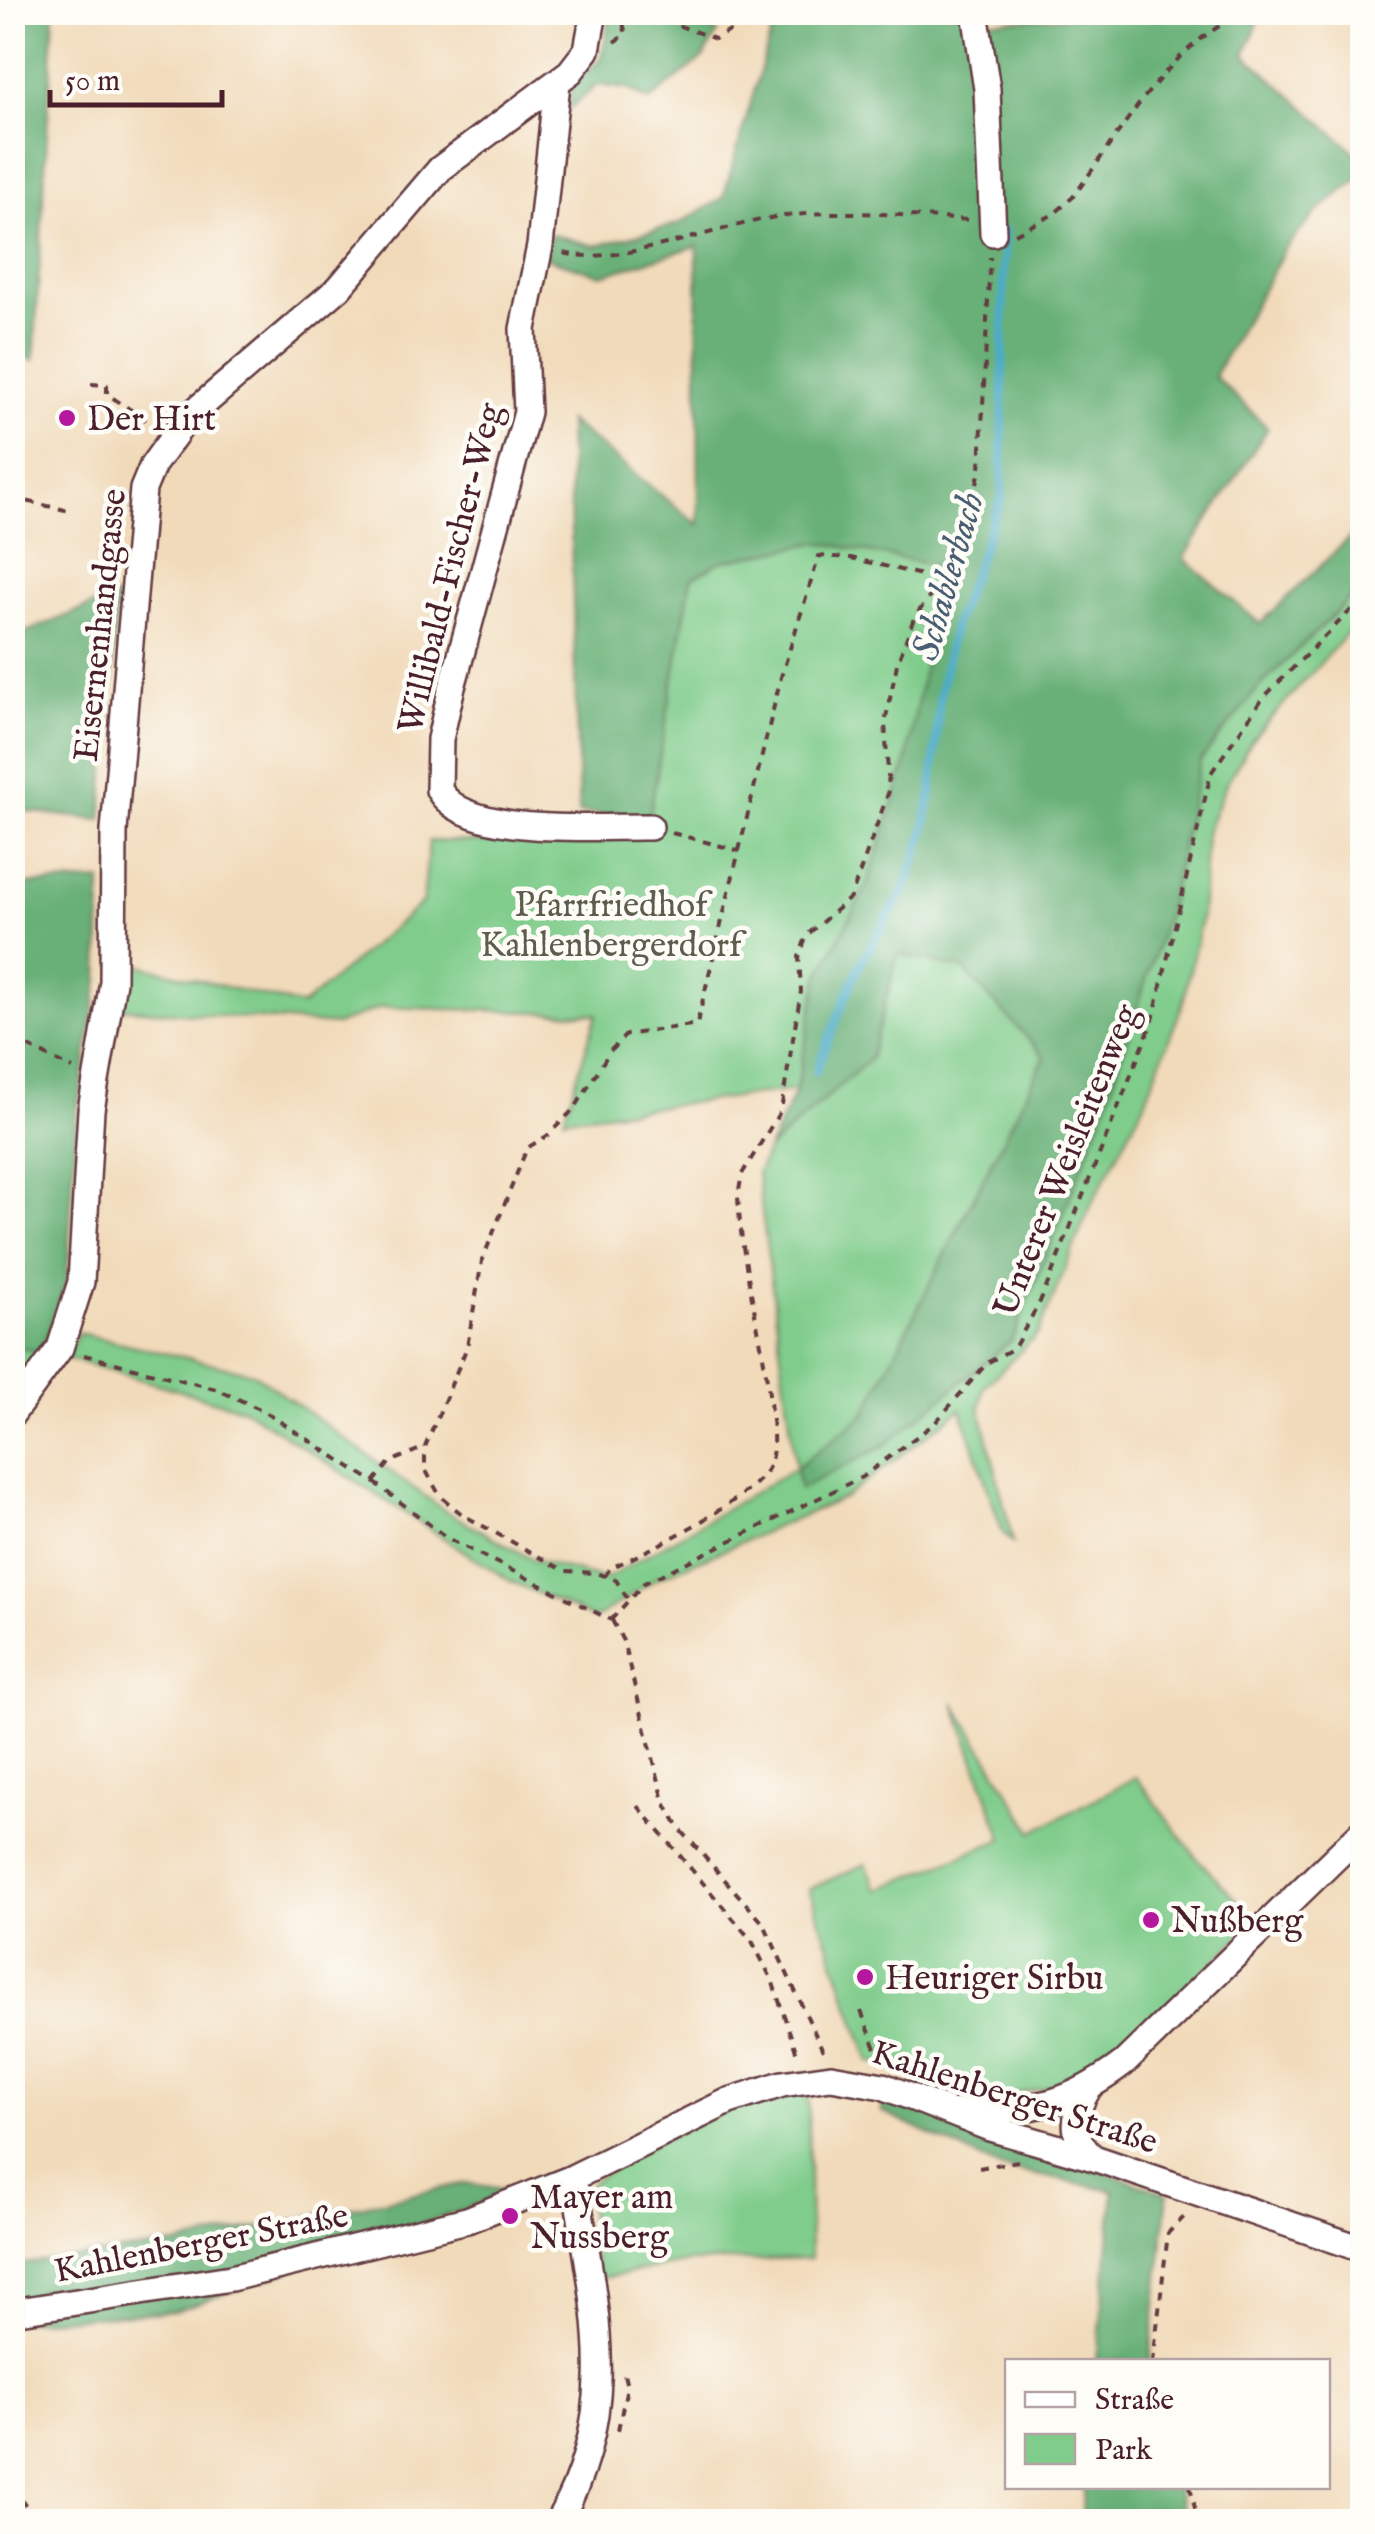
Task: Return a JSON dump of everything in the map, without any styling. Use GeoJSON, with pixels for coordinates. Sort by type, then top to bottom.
{"type":"FeatureCollection","features":[{"type":"Feature","properties":{"kind":"street","name":"Eisernenhandgasse"},"geometry":{"type":"LineString","coordinates":[[12,1414],[60,1348],[81,1282],[95,1080],[113,982],[114,831],[144,489],[171,437],[338,288],[440,169],[558,83],[587,50],[594,12]]}},
{"type":"Feature","properties":{"kind":"street"},"geometry":{"type":"LineString","coordinates":[[975,12],[987,89],[983,227]]}},
{"type":"Feature","properties":{"kind":"street","name":"Willibald-Fischer-Weg"},"geometry":{"type":"LineString","coordinates":[[558,83],[540,246],[523,329],[528,412],[484,558],[451,690],[440,739],[439,790],[458,812],[505,823],[650,827]]}},
{"type":"Feature","properties":{"kind":"street"},"geometry":{"type":"LineString","coordinates":[[949,2112],[1047,2105],[1087,2091],[1124,2063],[1362,1832]]}},
{"type":"Feature","properties":{"kind":"street","name":"Kahlenberger Straße"},"geometry":{"type":"LineString","coordinates":[[12,2312],[231,2278],[467,2220],[570,2179],[729,2101],[831,2077],[882,2086],[949,2112],[1362,2249]]}},
{"type":"Feature","properties":{"kind":"street"},"geometry":{"type":"LineString","coordinates":[[1087,2091],[1075,2125],[1080,2144],[1094,2158]]}},
{"type":"Feature","properties":{"kind":"street"},"geometry":{"type":"LineString","coordinates":[[558,2522],[586,2457],[600,2381],[598,2328],[577,2194],[570,2179]]}},
{"type":"Feature","properties":{"kind":"path"},"geometry":{"type":"LineString","coordinates":[[670,12],[680,26],[715,39],[766,12]]}},
{"type":"Feature","properties":{"kind":"path"},"geometry":{"type":"LineString","coordinates":[[1020,234],[1054,214],[1073,197],[1176,56],[1219,24],[1247,12]]}},
{"type":"Feature","properties":{"kind":"path"},"geometry":{"type":"LineString","coordinates":[[540,246],[576,256],[607,256],[778,217],[843,212],[983,227]]}},
{"type":"Feature","properties":{"kind":"path"},"geometry":{"type":"LineString","coordinates":[[605,1576],[610,1568],[713,1513],[758,1482],[770,1464],[773,1432],[764,1353],[738,1196],[742,1174],[781,1110],[801,991],[799,957],[808,935],[852,897],[889,792],[885,723],[897,664],[914,618],[942,580],[968,526],[980,469],[989,262]]}},
{"type":"Feature","properties":{"kind":"path"},"geometry":{"type":"LineString","coordinates":[[90,384],[106,385],[106,394],[171,437]]}},
{"type":"Feature","properties":{"kind":"path"},"geometry":{"type":"LineString","coordinates":[[12,498],[70,511]]}},
{"type":"Feature","properties":{"kind":"path"},"geometry":{"type":"LineString","coordinates":[[627,1598],[616,1580],[565,1571],[464,1515],[440,1496],[425,1469],[425,1447],[467,1347],[488,1245],[526,1148],[547,1136],[575,1108],[610,1051],[626,1036],[697,1024],[781,677],[818,556],[851,558],[942,580]]}},
{"type":"Feature","properties":{"kind":"path","name":"Unterer Weisleitenweg"},"geometry":{"type":"LineString","coordinates":[[611,1620],[644,1583],[862,1477],[935,1423],[987,1363],[1014,1348],[1042,1298],[1153,1020],[1211,773],[1262,699],[1362,599]]}},
{"type":"Feature","properties":{"kind":"path"},"geometry":{"type":"LineString","coordinates":[[650,827],[740,851]]}},
{"type":"Feature","properties":{"kind":"path"},"geometry":{"type":"LineString","coordinates":[[12,1044],[29,1047],[95,1080]]}},
{"type":"Feature","properties":{"kind":"path"},"geometry":{"type":"LineString","coordinates":[[60,1348],[216,1390],[262,1410],[374,1482],[447,1538],[611,1620],[623,1642],[664,1801],[679,1828],[764,1924],[821,2042],[831,2077]]}},
{"type":"Feature","properties":{"kind":"path"},"geometry":{"type":"LineString","coordinates":[[374,1482],[390,1462],[425,1447]]}},
{"type":"Feature","properties":{"kind":"path"},"geometry":{"type":"LineString","coordinates":[[638,1806],[752,1942],[772,1980],[803,2081]]}},
{"type":"Feature","properties":{"kind":"path"},"geometry":{"type":"LineString","coordinates":[[861,2011],[883,2065],[882,2086]]}},
{"type":"Feature","properties":{"kind":"path"},"geometry":{"type":"LineString","coordinates":[[1152,2359],[1168,2233],[1185,2216],[1194,2192]]}},
{"type":"Feature","properties":{"kind":"path"},"geometry":{"type":"LineString","coordinates":[[12,2486],[36,2522]]}},
{"type":"Feature","properties":{"kind":"path"},"geometry":{"type":"LineString","coordinates":[[1191,2489],[1198,2522]]}},
{"type":"Feature","properties":{"kind":"green space"},"geometry":{"type":"Polygon","coordinates":[[[984,12],[989,21],[1130,13],[1262,13],[1245,55],[1362,158],[1362,176],[1317,212],[1285,249],[1214,376],[1268,428],[1184,558],[1260,624],[1362,526],[1362,587],[1259,687],[1200,761],[1167,914],[1103,1115],[1012,1340],[884,1446],[800,1489],[796,1468],[864,1415],[1045,1057],[963,969],[898,954],[870,1059],[768,1149],[796,1090],[819,977],[867,885],[905,768],[943,567],[819,542],[719,562],[691,579],[649,818],[579,813],[568,421],[699,525],[697,246],[602,275],[546,258],[551,234],[595,246],[678,224],[723,198],[777,13],[984,12]]]}},
{"type":"Feature","properties":{"kind":"green space"},"geometry":{"type":"Polygon","coordinates":[[[12,13],[54,13],[34,360],[13,354],[12,13]]]}},
{"type":"Feature","properties":{"kind":"green space"},"geometry":{"type":"Polygon","coordinates":[[[610,13],[678,13],[682,19],[718,32],[703,58],[649,101],[628,89],[597,85],[569,110],[571,86],[602,57],[610,13]]]}},
{"type":"Feature","properties":{"kind":"green space","name":"Pfarrfriedhof Kahlenbergerdorf"},"geometry":{"type":"Polygon","coordinates":[[[819,542],[944,566],[905,768],[867,885],[819,977],[796,1090],[564,1118],[597,1014],[381,1007],[336,1025],[117,1008],[120,960],[302,1006],[423,902],[429,841],[496,842],[508,832],[649,818],[690,579],[719,562],[819,542]]]}},
{"type":"Feature","properties":{"kind":"green space"},"geometry":{"type":"Polygon","coordinates":[[[1362,587],[1362,617],[1254,737],[1226,784],[1206,832],[1201,918],[1183,1003],[1145,1102],[1091,1205],[1038,1334],[984,1387],[980,1407],[1013,1542],[1003,1533],[961,1409],[846,1497],[657,1578],[595,1619],[510,1581],[244,1409],[66,1358],[13,1396],[12,1346],[66,1357],[78,1333],[253,1373],[444,1510],[535,1561],[606,1579],[796,1468],[800,1488],[884,1446],[1167,914],[1200,761],[1259,687],[1362,587]]]}},
{"type":"Feature","properties":{"kind":"green space"},"geometry":{"type":"Polygon","coordinates":[[[117,596],[102,820],[13,810],[13,637],[117,596]]]}},
{"type":"Feature","properties":{"kind":"green space"},"geometry":{"type":"Polygon","coordinates":[[[101,881],[99,981],[76,1118],[67,1280],[41,1352],[13,1346],[12,885],[101,881]]]}},
{"type":"Feature","properties":{"kind":"green space"},"geometry":{"type":"Polygon","coordinates":[[[898,954],[963,969],[1045,1056],[864,1415],[796,1468],[757,1174],[768,1149],[870,1059],[898,954]]]}},
{"type":"Feature","properties":{"kind":"green space"},"geometry":{"type":"Polygon","coordinates":[[[954,1702],[1033,1832],[1136,1777],[1196,1857],[1256,1920],[1128,2050],[1084,2080],[993,2099],[920,2086],[905,2072],[869,2060],[809,1889],[866,1864],[878,1890],[1003,1839],[954,1702]]]}},
{"type":"Feature","properties":{"kind":"green space","name":"Mayer am Nussberg"},"geometry":{"type":"Polygon","coordinates":[[[808,2092],[810,2259],[688,2262],[597,2279],[587,2190],[592,2182],[695,2124],[751,2104],[808,2092]]]}},
{"type":"Feature","properties":{"kind":"green space"},"geometry":{"type":"Polygon","coordinates":[[[882,2096],[1168,2194],[1150,2359],[1097,2359],[1114,2190],[1000,2168],[882,2112],[882,2096]]]}},
{"type":"Feature","properties":{"kind":"green space"},"geometry":{"type":"Polygon","coordinates":[[[466,2183],[515,2191],[175,2311],[13,2322],[13,2265],[176,2245],[466,2183]]]}},
{"type":"Feature","properties":{"kind":"green space"},"geometry":{"type":"Polygon","coordinates":[[[1084,2489],[1178,2489],[1186,2521],[1081,2521],[1084,2489]]]}},
{"type":"Feature","properties":{"kind":"waterway","name":"Schablerbach"},"geometry":{"type":"LineString","coordinates":[[816,1071],[858,968],[906,887],[923,837],[932,791],[940,692],[953,627],[1002,496],[1004,231]]}},
{"type":"Feature","properties":{"kind":"place","name":"Der Hirt"},"geometry":{"type":"Point","coordinates":[67,418]}},
{"type":"Feature","properties":{"kind":"place","name":"Nußberg"},"geometry":{"type":"Point","coordinates":[1151,1920]}},
{"type":"Feature","properties":{"kind":"place","name":"Heuriger Sirbu"},"geometry":{"type":"Point","coordinates":[865,1977]}},
{"type":"Feature","properties":{"kind":"place","name":"Mayer am Nussberg"},"geometry":{"type":"Point","coordinates":[510,2216]}}]}
